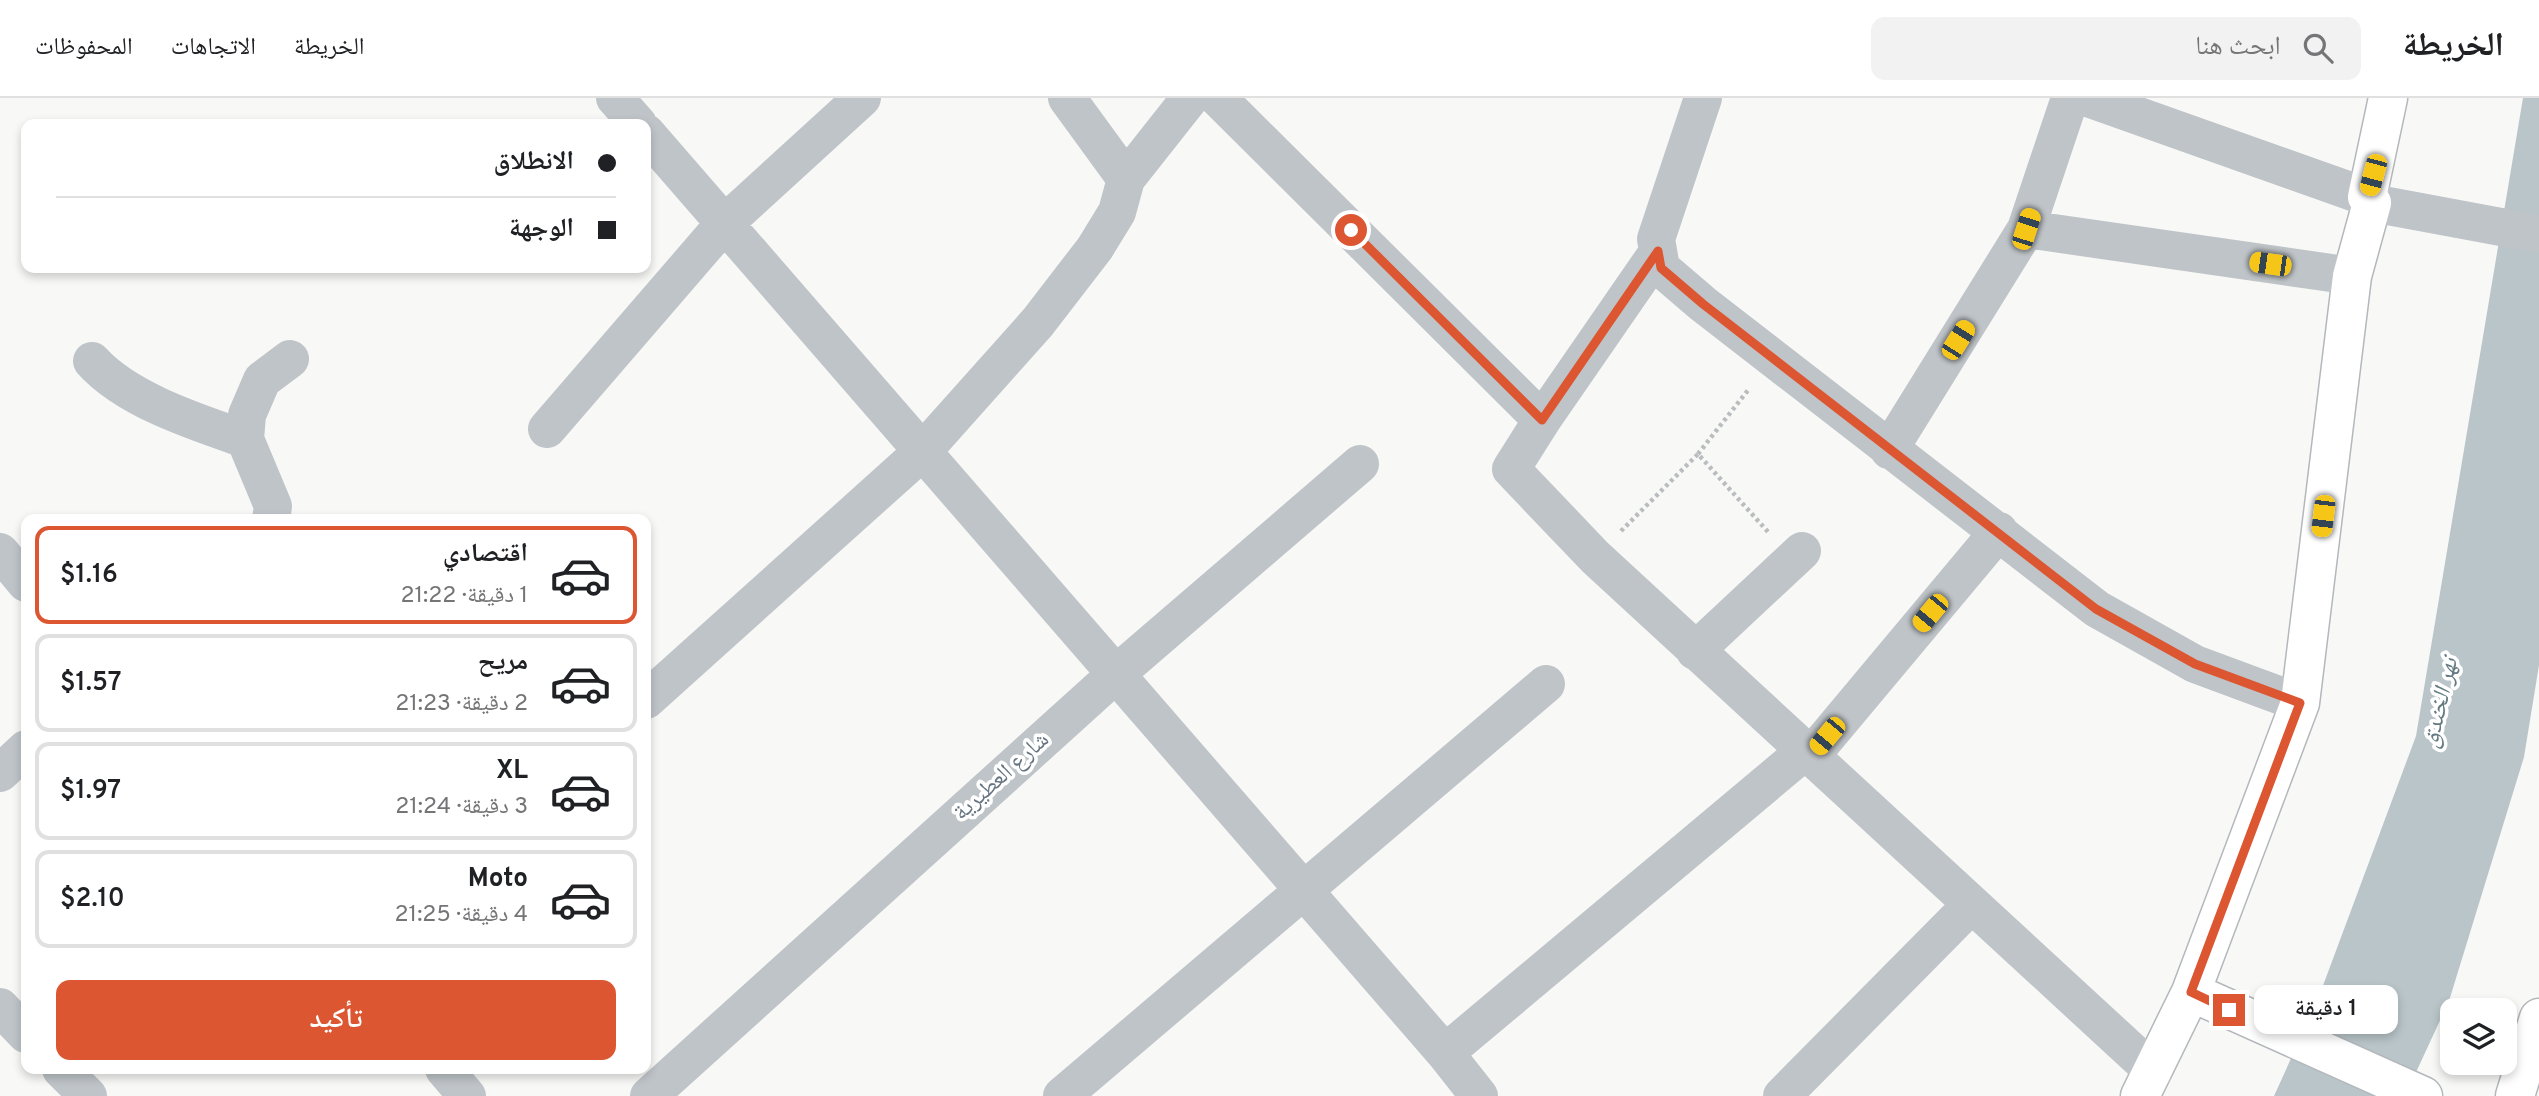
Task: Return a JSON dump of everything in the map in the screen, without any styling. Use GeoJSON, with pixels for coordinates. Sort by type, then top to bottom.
{"type":"FeatureCollection","features":[{"type":"Feature","properties":{"kind":"main road"},"geometry":{"type":"LineString","coordinates":[[2146,1084],[2191,992],[2300,703],[2351,276],[2369,200],[2388,98]]}},
{"type":"Feature","properties":{"kind":"main road"},"geometry":{"type":"LineString","coordinates":[[2191,992],[2423,1096]]}},
{"type":"Feature","properties":{"kind":"main road"},"geometry":{"type":"LineString","coordinates":[[2515,1096],[2538,1028]]}},
{"type":"Feature","properties":{"kind":"street"},"geometry":{"type":"LineString","coordinates":[[615,98],[634,119]]}},
{"type":"Feature","properties":{"kind":"street"},"geometry":{"type":"LineString","coordinates":[[547,429],[724,224],[862,98]]}},
{"type":"Feature","properties":{"kind":"street"},"geometry":{"type":"LineString","coordinates":[[1068,98],[1126,179]]}},
{"type":"Feature","properties":{"kind":"street"},"geometry":{"type":"LineString","coordinates":[[651,696],[922,452],[1038,322],[1095,248],[1117,212],[1126,179],[1190,98]]}},
{"type":"Feature","properties":{"kind":"street"},"geometry":{"type":"LineString","coordinates":[[1218,98],[1542,420]]}},
{"type":"Feature","properties":{"kind":"street"},"geometry":{"type":"LineString","coordinates":[[1703,98],[1656,239],[1661,268],[1889,450],[2108,615],[2195,664],[2300,703]]}},
{"type":"Feature","properties":{"kind":"street"},"geometry":{"type":"LineString","coordinates":[[1889,450],[2026,229],[2070,98]]}},
{"type":"Feature","properties":{"kind":"street"},"geometry":{"type":"LineString","coordinates":[[2088,98],[2369,200],[2539,234]]}},
{"type":"Feature","properties":{"kind":"street"},"geometry":{"type":"LineString","coordinates":[[651,139],[1445,1053],[1473,1094]]}},
{"type":"Feature","properties":{"kind":"street"},"geometry":{"type":"LineString","coordinates":[[2026,229],[2351,276]]}},
{"type":"Feature","properties":{"kind":"street"},"geometry":{"type":"LineString","coordinates":[[1658,251],[1511,469],[1595,557],[1971,905],[2146,1084]]}},
{"type":"Feature","properties":{"kind":"street"},"geometry":{"type":"LineString","coordinates":[[272,514],[273,506],[245,439],[247,415],[262,380],[290,359]]}},
{"type":"Feature","properties":{"kind":"street"},"geometry":{"type":"LineString","coordinates":[[92,361],[103,374],[178,415],[245,439]]}},
{"type":"Feature","properties":{"kind":"street","name":"شارع العطيرية"},"geometry":{"type":"LineString","coordinates":[[649,1096],[1116,674],[1360,464]]}},
{"type":"Feature","properties":{"kind":"street"},"geometry":{"type":"LineString","coordinates":[[1445,1053],[1807,754],[1999,531]]}},
{"type":"Feature","properties":{"kind":"street"},"geometry":{"type":"LineString","coordinates":[[0,552],[21,577]]}},
{"type":"Feature","properties":{"kind":"street"},"geometry":{"type":"LineString","coordinates":[[1695,651],[1797,555]]}},
{"type":"Feature","properties":{"kind":"street"},"geometry":{"type":"LineString","coordinates":[[1062,1096],[1546,684]]}},
{"type":"Feature","properties":{"kind":"street"},"geometry":{"type":"LineString","coordinates":[[0,773],[21,754]]}},
{"type":"Feature","properties":{"kind":"street"},"geometry":{"type":"LineString","coordinates":[[1782,1096],[1971,905]]}},
{"type":"Feature","properties":{"kind":"street"},"geometry":{"type":"LineString","coordinates":[[0,1007],[21,1029]]}},
{"type":"Feature","properties":{"kind":"street"},"geometry":{"type":"LineString","coordinates":[[66,1074],[88,1096]]}},
{"type":"Feature","properties":{"kind":"street"},"geometry":{"type":"LineString","coordinates":[[448,1074],[467,1096]]}},
{"type":"Feature","properties":{"kind":"path"},"geometry":{"type":"LineString","coordinates":[[1595,557],[1698,454],[1772,359]]}},
{"type":"Feature","properties":{"kind":"path"},"geometry":{"type":"LineString","coordinates":[[1698,454],[1797,555]]}},
{"type":"Feature","properties":{"kind":"water","name":"نهر الخندق"},"geometry":{"type":"Polygon","coordinates":[[[2523,98],[2539,98],[2539,665],[2524,757],[2450,998],[2440,998],[2440,1020],[2405,1096],[2274,1096],[2318,999],[2416,736],[2523,98]]]}},
{"type":"Feature","properties":{"kind":"route"},"geometry":{"type":"LineString","coordinates":[[1351,230],[1542,420],[1658,251],[1661,268],[1703,304],[2096,609],[2195,664],[2300,703],[2191,992],[2229,1010]]}}]}
